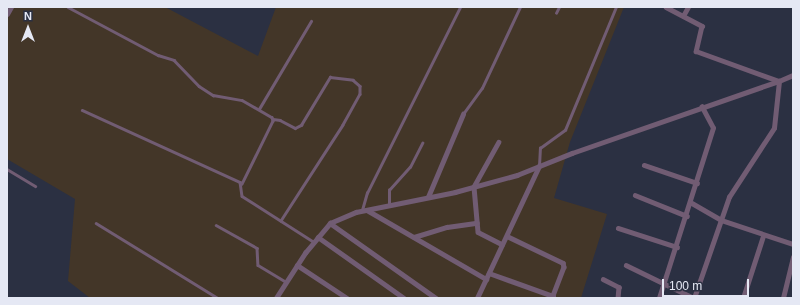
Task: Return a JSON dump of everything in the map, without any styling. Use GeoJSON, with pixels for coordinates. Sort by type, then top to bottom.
{"type":"FeatureCollection","features":[{"type":"Feature","properties":{"kind":"street"},"geometry":{"type":"LineString","coordinates":[[7,14],[11,7]]}},
{"type":"Feature","properties":{"kind":"street"},"geometry":{"type":"LineString","coordinates":[[666,7],[702,26],[696,51],[779,81]]}},
{"type":"Feature","properties":{"kind":"street"},"geometry":{"type":"LineString","coordinates":[[683,16],[688,7]]}},
{"type":"Feature","properties":{"kind":"street"},"geometry":{"type":"LineString","coordinates":[[277,298],[297,265],[330,223],[364,211],[474,187],[539,166],[793,75]]}},
{"type":"Feature","properties":{"kind":"street"},"geometry":{"type":"LineString","coordinates":[[626,265],[694,298],[721,220],[738,179],[774,128],[779,81]]}},
{"type":"Feature","properties":{"kind":"street"},"geometry":{"type":"LineString","coordinates":[[659,298],[692,203],[714,128],[702,107]]}},
{"type":"Feature","properties":{"kind":"street"},"geometry":{"type":"LineString","coordinates":[[428,197],[463,114]]}},
{"type":"Feature","properties":{"kind":"street"},"geometry":{"type":"LineString","coordinates":[[499,142],[474,187],[478,232],[502,244]]}},
{"type":"Feature","properties":{"kind":"street"},"geometry":{"type":"LineString","coordinates":[[644,165],[697,182]]}},
{"type":"Feature","properties":{"kind":"street"},"geometry":{"type":"LineString","coordinates":[[477,298],[539,166]]}},
{"type":"Feature","properties":{"kind":"street"},"geometry":{"type":"LineString","coordinates":[[635,196],[687,216]]}},
{"type":"Feature","properties":{"kind":"street"},"geometry":{"type":"LineString","coordinates":[[692,203],[721,220],[763,236],[793,244]]}},
{"type":"Feature","properties":{"kind":"street"},"geometry":{"type":"LineString","coordinates":[[364,211],[414,237],[486,279]]}},
{"type":"Feature","properties":{"kind":"street"},"geometry":{"type":"LineString","coordinates":[[414,237],[448,227],[477,222]]}},
{"type":"Feature","properties":{"kind":"street"},"geometry":{"type":"LineString","coordinates":[[330,223],[436,298]]}},
{"type":"Feature","properties":{"kind":"street"},"geometry":{"type":"LineString","coordinates":[[618,228],[677,247]]}},
{"type":"Feature","properties":{"kind":"street"},"geometry":{"type":"LineString","coordinates":[[489,273],[552,297],[564,267],[562,261],[507,236]]}},
{"type":"Feature","properties":{"kind":"street"},"geometry":{"type":"LineString","coordinates":[[743,298],[763,236]]}},
{"type":"Feature","properties":{"kind":"street"},"geometry":{"type":"LineString","coordinates":[[318,237],[404,298]]}},
{"type":"Feature","properties":{"kind":"street"},"geometry":{"type":"LineString","coordinates":[[783,298],[793,257]]}},
{"type":"Feature","properties":{"kind":"street"},"geometry":{"type":"LineString","coordinates":[[297,265],[347,298]]}},
{"type":"Feature","properties":{"kind":"street"},"geometry":{"type":"LineString","coordinates":[[603,279],[620,287],[618,298]]}},
{"type":"Feature","properties":{"kind":"lane"},"geometry":{"type":"LineString","coordinates":[[68,7],[158,55],[174,60],[199,86],[214,95],[242,100],[259,109],[273,119],[280,120],[295,128],[301,125],[330,77],[353,80],[360,86],[360,94],[343,125],[281,221]]}},
{"type":"Feature","properties":{"kind":"lane"},"geometry":{"type":"LineString","coordinates":[[364,211],[367,193],[460,7]]}},
{"type":"Feature","properties":{"kind":"lane"},"geometry":{"type":"LineString","coordinates":[[463,114],[482,88],[520,7]]}},
{"type":"Feature","properties":{"kind":"lane"},"geometry":{"type":"LineString","coordinates":[[556,13],[559,7]]}},
{"type":"Feature","properties":{"kind":"lane"},"geometry":{"type":"LineString","coordinates":[[539,166],[539,150],[565,130],[616,7]]}},
{"type":"Feature","properties":{"kind":"lane"},"geometry":{"type":"LineString","coordinates":[[259,109],[311,21]]}},
{"type":"Feature","properties":{"kind":"lane"},"geometry":{"type":"LineString","coordinates":[[82,110],[242,184]]}},
{"type":"Feature","properties":{"kind":"lane"},"geometry":{"type":"LineString","coordinates":[[273,119],[242,184],[242,196],[314,242]]}},
{"type":"Feature","properties":{"kind":"lane"},"geometry":{"type":"LineString","coordinates":[[389,205],[389,190],[410,166],[422,143]]}},
{"type":"Feature","properties":{"kind":"lane"},"geometry":{"type":"LineString","coordinates":[[7,169],[35,186]]}},
{"type":"Feature","properties":{"kind":"lane"},"geometry":{"type":"LineString","coordinates":[[96,223],[218,298]]}},
{"type":"Feature","properties":{"kind":"lane"},"geometry":{"type":"LineString","coordinates":[[216,225],[257,248],[258,265],[286,282]]}},
{"type":"Feature","properties":{"kind":"shaded area"},"geometry":{"type":"Polygon","coordinates":[[[12,7],[165,7],[258,56],[276,7],[624,7],[570,142],[554,198],[607,214],[581,298],[90,298],[68,281],[75,199],[7,159],[7,17],[12,7]]]}}]}
